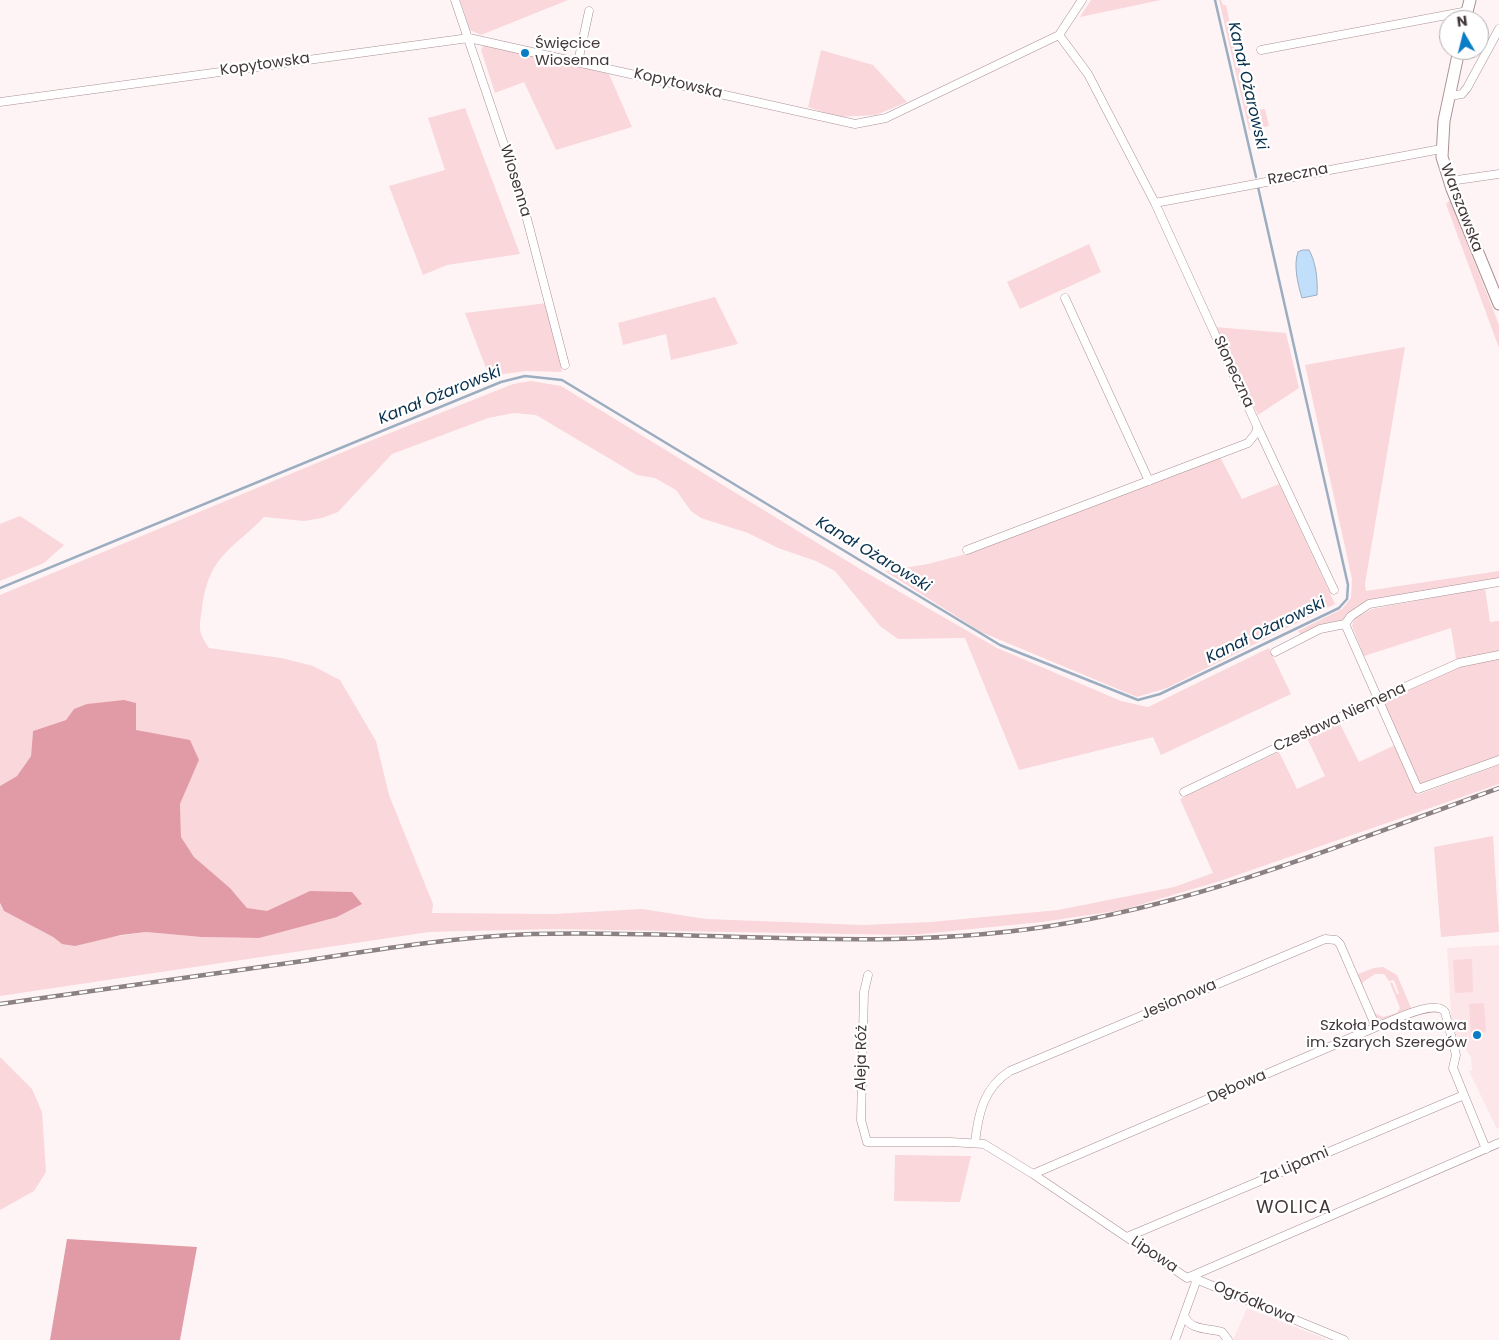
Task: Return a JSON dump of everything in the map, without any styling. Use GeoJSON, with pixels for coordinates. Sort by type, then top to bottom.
{"type":"FeatureCollection","features":[{"type":"Feature","properties":{"kind":"main road","name":"Warszawska"},"geometry":{"type":"LineString","coordinates":[[1456,60],[1441,149],[1450,181],[1499,304]]}},
{"type":"Feature","properties":{"kind":"street","name":"Wiosenna"},"geometry":{"type":"LineString","coordinates":[[455,0],[520,192],[565,365]]}},
{"type":"Feature","properties":{"kind":"street"},"geometry":{"type":"LineString","coordinates":[[1059,35],[1082,0]]}},
{"type":"Feature","properties":{"kind":"street"},"geometry":{"type":"LineString","coordinates":[[578,62],[589,12]]}},
{"type":"Feature","properties":{"kind":"street"},"geometry":{"type":"LineString","coordinates":[[1261,50],[1439,16]]}},
{"type":"Feature","properties":{"kind":"street"},"geometry":{"type":"LineString","coordinates":[[1450,96],[1456,96],[1467,88],[1499,29]]}},
{"type":"Feature","properties":{"kind":"street","name":"Kopytowska"},"geometry":{"type":"LineString","coordinates":[[0,102],[469,38],[855,124],[886,118],[1059,35]]}},
{"type":"Feature","properties":{"kind":"street","name":"Słoneczna"},"geometry":{"type":"LineString","coordinates":[[968,550],[1248,443],[1256,433],[1257,426],[1155,202],[1088,74],[1059,35]]}},
{"type":"Feature","properties":{"kind":"street","name":"Rzeczna"},"geometry":{"type":"LineString","coordinates":[[1155,202],[1441,149]]}},
{"type":"Feature","properties":{"kind":"street"},"geometry":{"type":"LineString","coordinates":[[1450,181],[1499,174]]}},
{"type":"Feature","properties":{"kind":"street"},"geometry":{"type":"LineString","coordinates":[[1065,298],[1149,481]]}},
{"type":"Feature","properties":{"kind":"street"},"geometry":{"type":"LineString","coordinates":[[1257,426],[1334,590]]}},
{"type":"Feature","properties":{"kind":"street"},"geometry":{"type":"LineString","coordinates":[[1275,652],[1320,629],[1345,624],[1351,616],[1369,604],[1499,582]]}},
{"type":"Feature","properties":{"kind":"street"},"geometry":{"type":"LineString","coordinates":[[1345,624],[1418,789],[1499,760]]}},
{"type":"Feature","properties":{"kind":"street","name":"Czesława Niemena"},"geometry":{"type":"LineString","coordinates":[[1184,792],[1378,698],[1459,663],[1499,654]]}},
{"type":"Feature","properties":{"kind":"street","name":"Jesionowa"},"geometry":{"type":"LineString","coordinates":[[975,1143],[977,1124],[987,1094],[993,1084],[1010,1071],[1325,939],[1336,940],[1340,944],[1376,1027]]}},
{"type":"Feature","properties":{"kind":"street","name":"Aleja Róż"},"geometry":{"type":"LineString","coordinates":[[866,1142],[861,1120],[864,992],[868,975]]}},
{"type":"Feature","properties":{"kind":"street","name":"Dębowa"},"geometry":{"type":"LineString","coordinates":[[1033,1174],[1426,1007],[1444,1009],[1456,1055],[1453,1068],[1464,1095]]}},
{"type":"Feature","properties":{"kind":"street"},"geometry":{"type":"LineString","coordinates":[[1464,1095],[1486,1149]]}},
{"type":"Feature","properties":{"kind":"street","name":"Za Lipami"},"geometry":{"type":"LineString","coordinates":[[1127,1237],[1464,1095]]}},
{"type":"Feature","properties":{"kind":"street","name":"Lipowa"},"geometry":{"type":"LineString","coordinates":[[866,1142],[984,1144],[1033,1174],[1187,1278],[1194,1278],[1332,1214],[1499,1143]]}},
{"type":"Feature","properties":{"kind":"street"},"geometry":{"type":"LineString","coordinates":[[1175,1340],[1194,1278]]}},
{"type":"Feature","properties":{"kind":"street","name":"Ogródkowa"},"geometry":{"type":"LineString","coordinates":[[1194,1278],[1344,1340]]}},
{"type":"Feature","properties":{"kind":"street"},"geometry":{"type":"LineString","coordinates":[[1184,1315],[1189,1324],[1222,1332],[1228,1340]]}},
{"type":"Feature","properties":{"kind":"shaded area"},"geometry":{"type":"Polygon","coordinates":[[[460,0],[568,0],[481,35],[470,30],[460,0]]]}},
{"type":"Feature","properties":{"kind":"shaded area"},"geometry":{"type":"Polygon","coordinates":[[[1091,0],[1161,0],[1080,17],[1091,0]]]}},
{"type":"Feature","properties":{"kind":"shaded area"},"geometry":{"type":"Polygon","coordinates":[[[1219,0],[1221,0],[1223,5],[1226,5],[1249,111],[1265,109],[1269,126],[1249,130],[1219,0]]]}},
{"type":"Feature","properties":{"kind":"shaded area"},"geometry":{"type":"Polygon","coordinates":[[[488,45],[609,74],[632,127],[556,150],[524,82],[495,93],[481,50],[483,46],[488,45]]]}},
{"type":"Feature","properties":{"kind":"shaded area"},"geometry":{"type":"Polygon","coordinates":[[[821,50],[873,65],[907,102],[876,115],[838,117],[808,107],[821,50]]]}},
{"type":"Feature","properties":{"kind":"shaded area"},"geometry":{"type":"Polygon","coordinates":[[[465,108],[520,254],[447,265],[423,275],[389,186],[445,170],[428,118],[465,108]]]}},
{"type":"Feature","properties":{"kind":"shaded area"},"geometry":{"type":"Polygon","coordinates":[[[1450,200],[1499,325],[1499,348],[1446,204],[1450,200]]]}},
{"type":"Feature","properties":{"kind":"shaded area"},"geometry":{"type":"Polygon","coordinates":[[[1089,244],[1101,272],[1020,309],[1007,282],[1089,244]]]}},
{"type":"Feature","properties":{"kind":"shaded area"},"geometry":{"type":"Polygon","coordinates":[[[715,297],[738,344],[671,360],[666,334],[623,345],[618,323],[715,297]]]}},
{"type":"Feature","properties":{"kind":"shaded area"},"geometry":{"type":"Polygon","coordinates":[[[547,303],[562,372],[526,371],[489,376],[465,313],[547,303]]]}},
{"type":"Feature","properties":{"kind":"shaded area"},"geometry":{"type":"Polygon","coordinates":[[[1215,327],[1286,333],[1299,388],[1258,415],[1215,327]]]}},
{"type":"Feature","properties":{"kind":"shaded area"},"geometry":{"type":"Polygon","coordinates":[[[1405,347],[1365,584],[1366,591],[1499,571],[1499,580],[1367,603],[1345,620],[1329,623],[1301,635],[1298,631],[1342,609],[1351,598],[1352,579],[1305,365],[1405,347]]]}},
{"type":"Feature","properties":{"kind":"shaded area"},"geometry":{"type":"Polygon","coordinates":[[[531,381],[561,386],[860,569],[997,648],[1121,701],[1148,707],[1269,648],[1291,694],[1161,755],[1153,737],[1019,770],[965,638],[898,639],[880,626],[835,571],[816,561],[778,548],[748,533],[701,518],[691,511],[676,490],[655,478],[637,475],[536,415],[514,413],[488,418],[392,454],[338,512],[322,518],[304,521],[264,517],[231,547],[216,565],[205,591],[200,621],[201,634],[209,648],[281,658],[313,666],[340,680],[376,741],[389,795],[433,904],[432,913],[554,914],[642,909],[706,919],[864,925],[931,922],[1058,910],[1174,887],[1213,873],[1180,799],[1279,752],[1297,789],[1325,776],[1307,738],[1339,722],[1359,762],[1395,745],[1417,795],[1499,765],[1499,784],[1220,881],[1122,910],[1042,922],[912,935],[553,929],[429,932],[0,996],[0,904],[4,911],[53,937],[62,944],[146,932],[201,937],[259,938],[310,891],[267,912],[247,908],[230,888],[194,857],[181,837],[180,804],[199,760],[136,730],[74,709],[66,720],[33,731],[31,756],[17,776],[0,786],[0,595],[360,445],[513,384],[531,381]]]}},
{"type":"Feature","properties":{"kind":"shaded area"},"geometry":{"type":"Polygon","coordinates":[[[1220,457],[1242,499],[1279,484],[1335,604],[1167,688],[1137,697],[981,632],[885,571],[928,564],[966,554],[1220,457]]]}},
{"type":"Feature","properties":{"kind":"shaded area"},"geometry":{"type":"Polygon","coordinates":[[[20,516],[64,545],[44,563],[0,581],[0,524],[20,516]]]}},
{"type":"Feature","properties":{"kind":"shaded area"},"geometry":{"type":"Polygon","coordinates":[[[1485,588],[1490,622],[1499,621],[1499,757],[1422,784],[1417,782],[1380,693],[1456,659],[1451,628],[1364,656],[1352,626],[1354,618],[1372,609],[1485,588]]]}},
{"type":"Feature","properties":{"kind":"shaded area"},"geometry":{"type":"Polygon","coordinates":[[[124,700],[136,703],[136,730],[190,740],[199,760],[180,804],[181,837],[194,857],[230,888],[247,908],[267,911],[310,891],[352,892],[362,904],[337,917],[259,938],[201,937],[146,932],[121,935],[75,946],[62,944],[53,937],[4,911],[0,903],[0,786],[17,776],[31,756],[33,731],[66,720],[74,709],[87,704],[124,700]]]}},
{"type":"Feature","properties":{"kind":"shaded area"},"geometry":{"type":"Polygon","coordinates":[[[1493,836],[1499,932],[1441,937],[1434,847],[1493,836]]]}},
{"type":"Feature","properties":{"kind":"shaded area","name":"Szkoła Podstawowa im. Szarych Szeregów"},"geometry":{"type":"Polygon","coordinates":[[[1499,945],[1499,1128],[1497,1129],[1469,1071],[1472,1070],[1471,1057],[1452,1030],[1447,948],[1499,945]]]}},
{"type":"Feature","properties":{"kind":"shaded area"},"geometry":{"type":"Polygon","coordinates":[[[1472,959],[1473,992],[1455,993],[1453,960],[1472,959]]]}},
{"type":"Feature","properties":{"kind":"shaded area"},"geometry":{"type":"Polygon","coordinates":[[[1383,967],[1397,975],[1412,1010],[1381,1021],[1377,1020],[1364,990],[1375,1013],[1383,1017],[1397,1013],[1400,1008],[1390,983],[1392,982],[1397,994],[1399,994],[1394,980],[1389,981],[1384,974],[1375,974],[1363,982],[1362,988],[1355,975],[1374,968],[1383,967]]]}},
{"type":"Feature","properties":{"kind":"shaded area"},"geometry":{"type":"Polygon","coordinates":[[[1484,1003],[1486,1032],[1471,1033],[1469,1004],[1484,1003]]]}},
{"type":"Feature","properties":{"kind":"shaded area"},"geometry":{"type":"Polygon","coordinates":[[[0,1057],[32,1089],[42,1112],[46,1172],[34,1191],[0,1210],[0,1057]]]}},
{"type":"Feature","properties":{"kind":"shaded area"},"geometry":{"type":"Polygon","coordinates":[[[895,1155],[971,1156],[960,1202],[894,1201],[895,1155]]]}},
{"type":"Feature","properties":{"kind":"shaded area"},"geometry":{"type":"Polygon","coordinates":[[[67,1239],[197,1247],[180,1340],[50,1340],[67,1239]]]}},
{"type":"Feature","properties":{"kind":"shaded area"},"geometry":{"type":"Polygon","coordinates":[[[1247,1308],[1326,1339],[1326,1340],[1233,1340],[1247,1308]]]}},
{"type":"Feature","properties":{"kind":"water"},"geometry":{"type":"Polygon","coordinates":[[[1309,250],[1313,260],[1316,272],[1317,295],[1302,298],[1296,263],[1298,252],[1309,250]]]}},
{"type":"Feature","properties":{"kind":"waterway","name":"Kanał Ożarowski"},"geometry":{"type":"LineString","coordinates":[[1215,0],[1256,177]]}},
{"type":"Feature","properties":{"kind":"waterway","name":"Kanał Ożarowski"},"geometry":{"type":"LineString","coordinates":[[0,588],[501,382],[525,376],[562,380],[1000,645],[1138,700],[1160,694],[1339,608],[1347,599],[1348,585],[1258,187]]}},
{"type":"Feature","properties":{"kind":"railway"},"geometry":{"type":"LineString","coordinates":[[0,1004],[473,938],[532,934],[599,933],[800,939],[934,938],[1068,923],[1123,912],[1232,882],[1340,846],[1499,788]]}},
{"type":"Feature","properties":{"kind":"place","name":"Święcice Wiosenna"},"geometry":{"type":"Point","coordinates":[525,53]}},
{"type":"Feature","properties":{"kind":"place","name":"Szkoła Podstawowa im. Szarych Szeregów"},"geometry":{"type":"Point","coordinates":[1477,1035]}},
{"type":"Feature","properties":{"kind":"district","name":"WOLICA"},"geometry":{"type":"Point","coordinates":[1294,1208]}}]}
